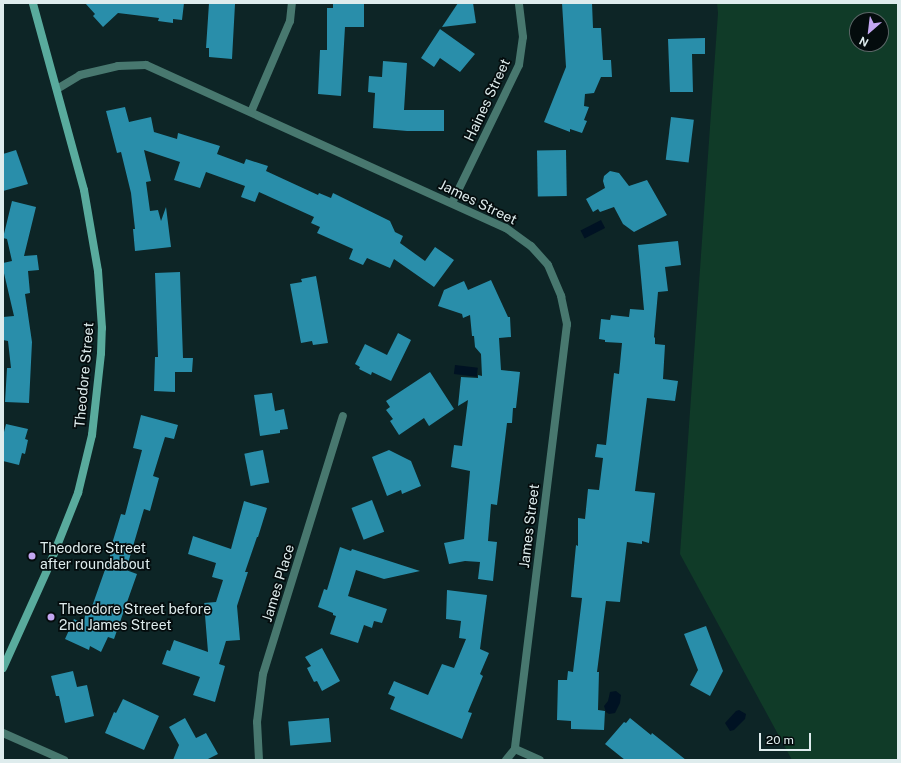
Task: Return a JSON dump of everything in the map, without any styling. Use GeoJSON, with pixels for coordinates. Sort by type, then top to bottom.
{"type":"FeatureCollection","features":[{"type":"Feature","properties":{"kind":"main road","name":"Theodore Street"},"geometry":{"type":"LineString","coordinates":[[3,668],[49,566],[78,493],[92,435],[96,408],[102,328],[98,271],[84,190],[33,3]]}},
{"type":"Feature","properties":{"kind":"street"},"geometry":{"type":"LineString","coordinates":[[250,112],[290,20],[292,3]]}},
{"type":"Feature","properties":{"kind":"street","name":"Haines Street"},"geometry":{"type":"LineString","coordinates":[[452,203],[519,65],[522,37],[519,3]]}},
{"type":"Feature","properties":{"kind":"street","name":"James Street"},"geometry":{"type":"LineString","coordinates":[[57,89],[80,75],[118,66],[146,65],[506,228],[531,246],[548,265],[561,296],[567,324],[515,749]]}},
{"type":"Feature","properties":{"kind":"street","name":"James Place"},"geometry":{"type":"LineString","coordinates":[[259,760],[257,722],[263,674],[343,416]]}},
{"type":"Feature","properties":{"kind":"street"},"geometry":{"type":"LineString","coordinates":[[3,733],[64,760]]}},
{"type":"Feature","properties":{"kind":"street"},"geometry":{"type":"LineString","coordinates":[[506,760],[515,749],[540,760]]}},
{"type":"Feature","properties":{"kind":"green space"},"geometry":{"type":"Polygon","coordinates":[[[717,3],[898,3],[898,760],[792,760],[680,554],[718,13],[717,3]]]}},
{"type":"Feature","properties":{"kind":"water"},"geometry":{"type":"Polygon","coordinates":[[[601,220],[605,228],[585,238],[581,230],[601,220]]]}},
{"type":"Feature","properties":{"kind":"water"},"geometry":{"type":"Polygon","coordinates":[[[455,365],[478,368],[477,377],[454,374],[455,365]]]}},
{"type":"Feature","properties":{"kind":"water"},"geometry":{"type":"Polygon","coordinates":[[[616,691],[621,695],[620,703],[615,713],[609,714],[606,712],[604,706],[608,701],[610,692],[616,691]]]}},
{"type":"Feature","properties":{"kind":"water"},"geometry":{"type":"Polygon","coordinates":[[[739,710],[746,714],[745,719],[734,730],[730,731],[725,723],[736,711],[739,710]]]}},
{"type":"Feature","properties":{"kind":"building"},"geometry":{"type":"Polygon","coordinates":[[[85,3],[184,3],[182,20],[173,19],[173,23],[158,21],[159,18],[118,13],[103,27],[93,16],[95,14],[85,3]]]}},
{"type":"Feature","properties":{"kind":"building"},"geometry":{"type":"Polygon","coordinates":[[[209,3],[235,4],[232,59],[209,57],[209,48],[206,48],[209,3]]]}},
{"type":"Feature","properties":{"kind":"building"},"geometry":{"type":"Polygon","coordinates":[[[333,3],[364,3],[364,27],[345,27],[341,96],[318,94],[320,50],[327,50],[327,8],[333,8],[333,3]]]}},
{"type":"Feature","properties":{"kind":"building"},"geometry":{"type":"Polygon","coordinates":[[[458,3],[473,3],[476,23],[442,27],[458,3]]]}},
{"type":"Feature","properties":{"kind":"building"},"geometry":{"type":"Polygon","coordinates":[[[562,3],[592,3],[593,28],[601,28],[603,60],[611,60],[612,77],[601,77],[594,93],[585,94],[584,106],[589,107],[584,120],[587,121],[582,133],[570,129],[570,132],[544,122],[566,67],[562,3]]]}},
{"type":"Feature","properties":{"kind":"building"},"geometry":{"type":"Polygon","coordinates":[[[440,29],[475,54],[460,72],[440,58],[434,67],[421,58],[440,29]]]}},
{"type":"Feature","properties":{"kind":"building"},"geometry":{"type":"Polygon","coordinates":[[[705,38],[705,54],[692,54],[693,92],[670,92],[668,39],[705,38]]]}},
{"type":"Feature","properties":{"kind":"building"},"geometry":{"type":"Polygon","coordinates":[[[383,61],[407,63],[404,110],[444,110],[444,131],[407,131],[373,128],[375,93],[368,92],[369,76],[382,77],[383,61]]]}},
{"type":"Feature","properties":{"kind":"building"},"geometry":{"type":"Polygon","coordinates":[[[125,107],[129,122],[151,117],[154,132],[177,139],[178,133],[220,146],[217,154],[244,164],[246,159],[268,166],[266,171],[318,195],[319,193],[331,198],[333,193],[390,221],[395,232],[403,236],[400,243],[425,261],[435,247],[454,260],[434,287],[394,259],[390,268],[367,258],[363,265],[349,259],[353,249],[317,233],[320,227],[311,223],[314,217],[259,192],[255,202],[241,197],[245,186],[206,172],[200,188],[174,180],[180,162],[144,150],[151,181],[146,182],[150,211],[158,210],[161,221],[166,207],[171,247],[135,251],[133,229],[135,229],[131,193],[121,152],[117,153],[106,111],[125,107]]]}},
{"type":"Feature","properties":{"kind":"building"},"geometry":{"type":"Polygon","coordinates":[[[671,117],[694,120],[689,162],[666,160],[671,117]]]}},
{"type":"Feature","properties":{"kind":"building"},"geometry":{"type":"Polygon","coordinates":[[[16,150],[28,184],[3,191],[3,154],[16,150]]]}},
{"type":"Feature","properties":{"kind":"building"},"geometry":{"type":"Polygon","coordinates":[[[566,150],[567,196],[538,196],[537,151],[566,150]]]}},
{"type":"Feature","properties":{"kind":"building"},"geometry":{"type":"Polygon","coordinates":[[[610,171],[619,173],[629,186],[647,180],[667,215],[634,232],[623,224],[614,207],[600,212],[598,209],[593,212],[586,199],[605,188],[603,181],[604,176],[610,171]]]}},
{"type":"Feature","properties":{"kind":"building"},"geometry":{"type":"Polygon","coordinates":[[[12,201],[36,207],[24,256],[37,255],[39,270],[28,271],[30,293],[25,294],[32,342],[29,403],[5,402],[7,368],[11,368],[8,341],[3,340],[3,317],[14,316],[3,269],[3,263],[12,261],[7,239],[3,238],[12,201]]]}},
{"type":"Feature","properties":{"kind":"building"},"geometry":{"type":"Polygon","coordinates":[[[678,241],[681,265],[665,267],[668,291],[658,292],[654,337],[655,344],[665,345],[663,379],[678,381],[675,401],[647,398],[635,491],[655,493],[649,543],[642,541],[642,544],[627,542],[620,602],[606,601],[597,672],[599,672],[598,710],[605,711],[604,730],[571,729],[571,721],[557,720],[558,680],[567,680],[568,671],[573,672],[582,598],[571,597],[576,545],[578,546],[578,518],[585,519],[588,489],[599,490],[603,458],[595,457],[597,444],[606,445],[614,373],[619,374],[622,343],[605,342],[605,340],[599,339],[601,319],[610,320],[611,315],[629,317],[630,309],[644,310],[638,245],[678,241]]]}},
{"type":"Feature","properties":{"kind":"building"},"geometry":{"type":"Polygon","coordinates":[[[180,272],[183,358],[193,358],[192,372],[175,372],[175,392],[154,391],[155,357],[158,357],[155,273],[180,272]]]}},
{"type":"Feature","properties":{"kind":"building"},"geometry":{"type":"Polygon","coordinates":[[[316,276],[328,343],[313,345],[312,341],[301,343],[290,284],[302,282],[301,279],[316,276]]]}},
{"type":"Feature","properties":{"kind":"building"},"geometry":{"type":"Polygon","coordinates":[[[491,280],[508,317],[510,317],[511,337],[499,338],[501,370],[520,372],[516,408],[513,408],[512,423],[507,423],[497,505],[491,504],[488,541],[497,542],[493,581],[478,579],[480,562],[465,561],[449,564],[444,543],[464,539],[470,471],[451,467],[454,445],[462,446],[468,400],[458,406],[461,377],[478,378],[478,375],[482,376],[481,354],[475,347],[474,336],[472,336],[470,315],[463,318],[462,314],[438,306],[444,290],[464,281],[468,290],[491,280]]]}},
{"type":"Feature","properties":{"kind":"building"},"geometry":{"type":"Polygon","coordinates":[[[398,333],[411,340],[391,381],[372,372],[371,375],[359,369],[360,367],[355,364],[365,344],[387,355],[398,333]]]}},
{"type":"Feature","properties":{"kind":"building"},"geometry":{"type":"Polygon","coordinates":[[[430,372],[454,409],[429,426],[424,418],[399,435],[390,421],[393,419],[386,410],[390,407],[386,401],[430,372]]]}},
{"type":"Feature","properties":{"kind":"building"},"geometry":{"type":"Polygon","coordinates":[[[272,393],[275,411],[284,409],[288,429],[280,430],[280,433],[260,436],[254,395],[272,393]]]}},
{"type":"Feature","properties":{"kind":"building"},"geometry":{"type":"Polygon","coordinates":[[[141,415],[178,425],[174,439],[165,437],[153,476],[159,478],[150,511],[144,509],[126,570],[137,574],[114,639],[108,637],[101,652],[90,646],[89,650],[65,639],[74,619],[82,623],[86,614],[89,615],[113,547],[111,547],[121,514],[125,515],[142,450],[133,448],[141,415]]]}},
{"type":"Feature","properties":{"kind":"building"},"geometry":{"type":"Polygon","coordinates":[[[6,424],[28,429],[25,439],[28,440],[25,454],[22,453],[19,465],[3,461],[3,436],[6,424]]]}},
{"type":"Feature","properties":{"kind":"building"},"geometry":{"type":"Polygon","coordinates":[[[263,450],[269,482],[251,486],[244,454],[263,450]]]}},
{"type":"Feature","properties":{"kind":"building"},"geometry":{"type":"Polygon","coordinates":[[[389,450],[411,461],[421,486],[402,494],[401,490],[387,496],[372,457],[389,450]]]}},
{"type":"Feature","properties":{"kind":"building"},"geometry":{"type":"Polygon","coordinates":[[[372,500],[384,532],[364,540],[351,508],[372,500]]]}},
{"type":"Feature","properties":{"kind":"building"},"geometry":{"type":"Polygon","coordinates":[[[244,501],[267,508],[245,572],[248,572],[237,606],[240,640],[226,641],[219,664],[225,666],[215,702],[193,695],[200,677],[162,664],[167,650],[170,651],[174,640],[208,652],[204,603],[216,602],[223,580],[212,577],[216,563],[188,554],[193,536],[231,549],[244,501]]]}},
{"type":"Feature","properties":{"kind":"building"},"geometry":{"type":"Polygon","coordinates":[[[340,547],[351,551],[352,549],[420,571],[384,579],[356,570],[348,596],[387,609],[382,623],[374,621],[372,628],[364,625],[358,643],[330,634],[336,616],[333,615],[333,613],[318,607],[324,589],[327,590],[340,547]]]}},
{"type":"Feature","properties":{"kind":"building"},"geometry":{"type":"Polygon","coordinates":[[[447,590],[487,595],[480,649],[489,653],[480,674],[483,676],[468,712],[472,713],[462,739],[390,709],[395,697],[388,694],[394,681],[428,695],[442,664],[454,668],[466,639],[459,638],[461,621],[446,619],[447,590]]]}},
{"type":"Feature","properties":{"kind":"building"},"geometry":{"type":"Polygon","coordinates":[[[706,626],[723,671],[710,696],[690,685],[698,670],[684,634],[706,626]]]}},
{"type":"Feature","properties":{"kind":"building"},"geometry":{"type":"Polygon","coordinates":[[[322,648],[340,681],[322,691],[317,681],[314,682],[307,668],[311,666],[305,657],[322,648]]]}},
{"type":"Feature","properties":{"kind":"building"},"geometry":{"type":"Polygon","coordinates":[[[73,671],[77,687],[87,685],[94,716],[65,723],[59,696],[56,696],[51,676],[73,671]]]}},
{"type":"Feature","properties":{"kind":"building"},"geometry":{"type":"Polygon","coordinates":[[[123,699],[159,716],[144,750],[105,733],[114,712],[116,713],[123,699]]]}},
{"type":"Feature","properties":{"kind":"building"},"geometry":{"type":"Polygon","coordinates":[[[185,718],[196,738],[206,733],[218,754],[206,760],[173,760],[179,745],[169,727],[185,718]]]}},
{"type":"Feature","properties":{"kind":"building"},"geometry":{"type":"Polygon","coordinates":[[[329,718],[331,742],[290,745],[288,722],[329,718]]]}},
{"type":"Feature","properties":{"kind":"building"},"geometry":{"type":"Polygon","coordinates":[[[630,718],[686,760],[625,760],[605,744],[624,722],[626,723],[630,718]]]}},
{"type":"Feature","properties":{"kind":"place","name":"Theodore Street after roundabout"},"geometry":{"type":"Point","coordinates":[32,556]}},
{"type":"Feature","properties":{"kind":"place","name":"Theodore Street before 2nd James Street"},"geometry":{"type":"Point","coordinates":[51,617]}}]}
